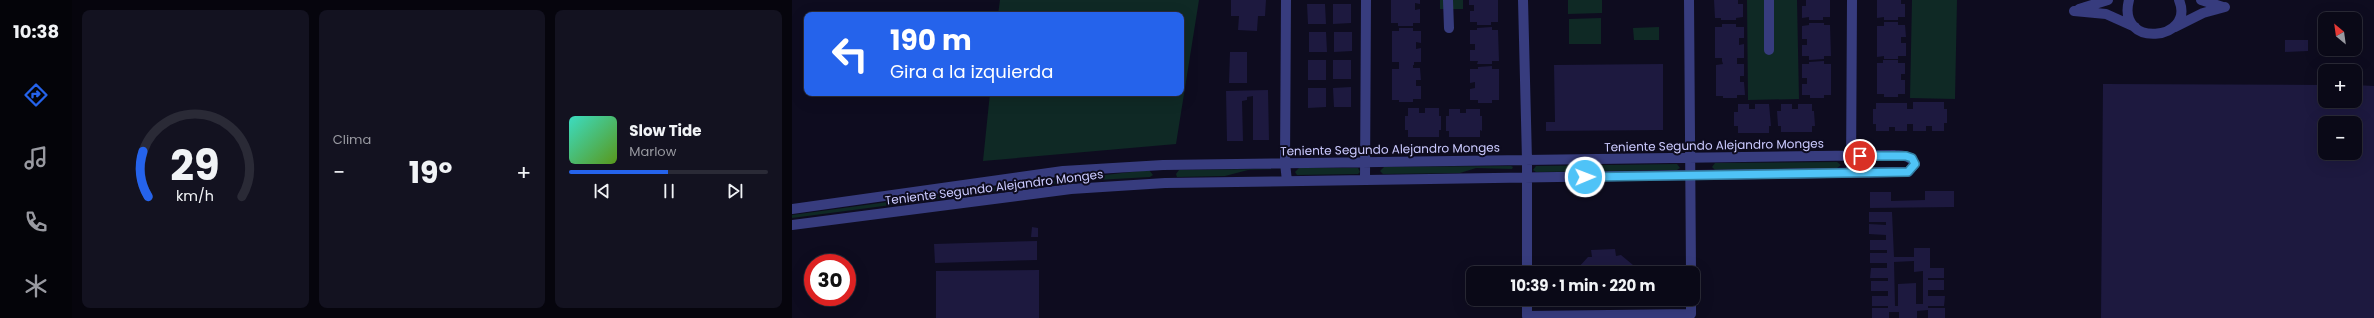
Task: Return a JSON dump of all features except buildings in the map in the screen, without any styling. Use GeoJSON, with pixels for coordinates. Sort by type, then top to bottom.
{"type":"FeatureCollection","features":[{"type":"Feature","properties":{"kind":"street"},"geometry":{"type":"LineString","coordinates":[[1286,0],[1285,163],[1287,181]]}},
{"type":"Feature","properties":{"kind":"street"},"geometry":{"type":"LineString","coordinates":[[1365,180],[1366,0]]}},
{"type":"Feature","properties":{"kind":"street"},"geometry":{"type":"LineString","coordinates":[[1448,0],[1449,28]]}},
{"type":"Feature","properties":{"kind":"street"},"geometry":{"type":"LineString","coordinates":[[1523,0],[1527,160],[1527,266]]}},
{"type":"Feature","properties":{"kind":"street"},"geometry":{"type":"LineString","coordinates":[[1689,0],[1692,175],[1691,266]]}},
{"type":"Feature","properties":{"kind":"street"},"geometry":{"type":"LineString","coordinates":[[1769,0],[1769,50]]}},
{"type":"Feature","properties":{"kind":"street"},"geometry":{"type":"LineString","coordinates":[[1851,173],[1852,0]]}},
{"type":"Feature","properties":{"kind":"street"},"geometry":{"type":"LineString","coordinates":[[2130,0],[2129,16],[2135,27]]}},
{"type":"Feature","properties":{"kind":"street"},"geometry":{"type":"LineString","coordinates":[[2168,31],[2175,25],[2180,16],[2179,0]]}},
{"type":"Feature","properties":{"kind":"street"},"geometry":{"type":"LineString","coordinates":[[2102,1],[2074,11],[2106,14],[2135,27],[2146,34],[2154,35],[2168,31],[2189,18],[2225,7],[2201,0]]}},
{"type":"Feature","properties":{"kind":"street","name":"Teniente Segundo Alejandro Monges"},"geometry":{"type":"LineString","coordinates":[[792,209],[1063,171],[1163,165],[1894,155],[1912,158],[1915,164],[1908,172],[1165,183],[1071,189],[792,225]]}},
{"type":"Feature","properties":{"kind":"street"},"geometry":{"type":"LineString","coordinates":[[1163,165],[1165,183]]}},
{"type":"Feature","properties":{"kind":"street"},"geometry":{"type":"LineString","coordinates":[[1527,306],[1527,316],[1691,314],[1691,306]]}},
{"type":"Feature","properties":{"kind":"green space"},"geometry":{"type":"Polygon","coordinates":[[[1000,0],[1199,0],[1184,94],[1184,12],[998,12],[1000,0]]]}},
{"type":"Feature","properties":{"kind":"green space"},"geometry":{"type":"Polygon","coordinates":[[[1440,0],[1463,0],[1463,9],[1440,9],[1440,0]]]}},
{"type":"Feature","properties":{"kind":"green space"},"geometry":{"type":"Polygon","coordinates":[[[1568,0],[1602,0],[1602,13],[1568,14],[1568,0]]]}},
{"type":"Feature","properties":{"kind":"green space"},"geometry":{"type":"Polygon","coordinates":[[[1747,0],[1797,0],[1799,99],[1748,100],[1747,0]]]}},
{"type":"Feature","properties":{"kind":"green space"},"geometry":{"type":"Polygon","coordinates":[[[1912,0],[1957,0],[1955,99],[1910,98],[1912,0]]]}},
{"type":"Feature","properties":{"kind":"green space"},"geometry":{"type":"Polygon","coordinates":[[[1601,18],[1601,44],[1569,44],[1569,19],[1601,18]]]}},
{"type":"Feature","properties":{"kind":"green space"},"geometry":{"type":"Polygon","coordinates":[[[1659,27],[1659,40],[1634,40],[1633,28],[1659,27]]]}},
{"type":"Feature","properties":{"kind":"green space"},"geometry":{"type":"Polygon","coordinates":[[[990,96],[1184,96],[1176,144],[983,161],[990,96]]]}},
{"type":"Feature","properties":{"kind":"green space"},"geometry":{"type":"Polygon","coordinates":[[[1837,162],[1841,165],[1837,168],[1715,170],[1712,167],[1715,163],[1837,162]]]}},
{"type":"Feature","properties":{"kind":"green space"},"geometry":{"type":"Polygon","coordinates":[[[1677,164],[1680,168],[1677,170],[1536,172],[1533,170],[1536,166],[1677,164]]]}},
{"type":"Feature","properties":{"kind":"green space"},"geometry":{"type":"Polygon","coordinates":[[[1384,167],[1513,167],[1512,169],[1476,168],[1460,173],[1383,174],[1380,171],[1384,167]]]}},
{"type":"Feature","properties":{"kind":"green space"},"geometry":{"type":"Polygon","coordinates":[[[1299,168],[1358,168],[1360,172],[1358,174],[1297,175],[1295,172],[1299,168]]]}},
{"type":"Feature","properties":{"kind":"green space"},"geometry":{"type":"Polygon","coordinates":[[[1278,169],[1248,170],[1225,176],[1177,177],[1176,174],[1179,170],[1278,169]]]}},
{"type":"Feature","properties":{"kind":"green space"},"geometry":{"type":"Polygon","coordinates":[[[1149,170],[1153,175],[1150,177],[1079,181],[1018,188],[1015,187],[1017,185],[1149,170]]]}},
{"type":"Feature","properties":{"kind":"green space"},"geometry":{"type":"Polygon","coordinates":[[[998,187],[1000,189],[998,191],[792,218],[792,215],[998,187]]]}},
{"type":"Feature","properties":{"kind":"route"},"geometry":{"type":"LineString","coordinates":[[1585,177],[1908,172],[1915,164],[1912,158],[1906,156],[1860,156]]}}]}
